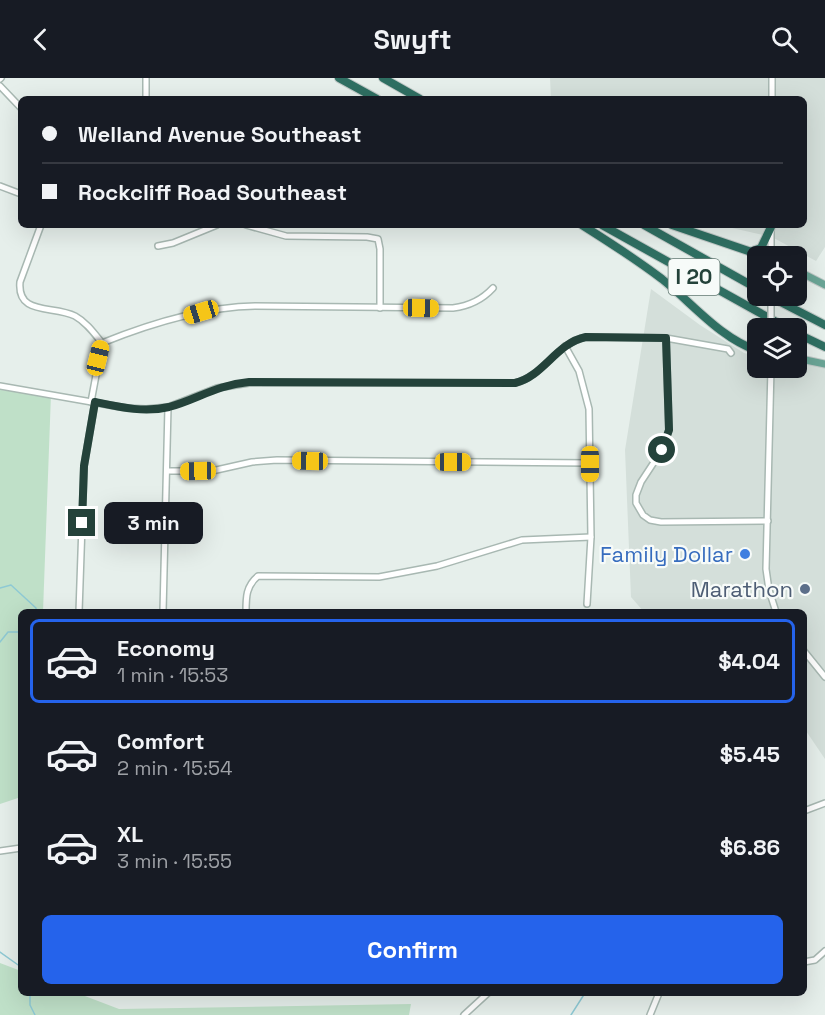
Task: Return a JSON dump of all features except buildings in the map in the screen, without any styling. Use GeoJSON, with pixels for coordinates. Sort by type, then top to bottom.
{"type":"FeatureCollection","features":[{"type":"Feature","properties":{"kind":"highway"},"geometry":{"type":"LineString","coordinates":[[339,78],[372,96]]}},
{"type":"Feature","properties":{"kind":"highway"},"geometry":{"type":"LineString","coordinates":[[383,78],[416,96]]}},
{"type":"Feature","properties":{"kind":"highway"},"geometry":{"type":"LineString","coordinates":[[586,228],[663,280],[726,334],[747,347]]}},
{"type":"Feature","properties":{"kind":"highway","name":"I 20"},"geometry":{"type":"LineString","coordinates":[[607,228],[769,318]]}},
{"type":"Feature","properties":{"kind":"highway","name":"I 20"},"geometry":{"type":"LineString","coordinates":[[649,228],[747,283]]}},
{"type":"Feature","properties":{"kind":"highway"},"geometry":{"type":"LineString","coordinates":[[681,228],[747,251]]}},
{"type":"Feature","properties":{"kind":"highway"},"geometry":{"type":"LineString","coordinates":[[761,246],[770,228]]}},
{"type":"Feature","properties":{"kind":"highway"},"geometry":{"type":"LineString","coordinates":[[789,306],[825,325]]}},
{"type":"Feature","properties":{"kind":"highway"},"geometry":{"type":"LineString","coordinates":[[807,338],[825,347]]}},
{"type":"Feature","properties":{"kind":"main road"},"geometry":{"type":"LineString","coordinates":[[807,276],[825,285]]}},
{"type":"Feature","properties":{"kind":"main road"},"geometry":{"type":"LineString","coordinates":[[807,360],[825,364]]}},
{"type":"Feature","properties":{"kind":"street"},"geometry":{"type":"LineString","coordinates":[[146,78],[146,96]]}},
{"type":"Feature","properties":{"kind":"street"},"geometry":{"type":"LineString","coordinates":[[771,96],[772,78]]}},
{"type":"Feature","properties":{"kind":"street"},"geometry":{"type":"LineString","coordinates":[[0,86],[18,105]]}},
{"type":"Feature","properties":{"kind":"street"},"geometry":{"type":"LineString","coordinates":[[0,186],[18,193]]}},
{"type":"Feature","properties":{"kind":"street"},"geometry":{"type":"LineString","coordinates":[[39,228],[20,282],[19,290],[22,299],[34,306],[63,311],[76,317],[83,321],[102,343],[84,466],[80,609]]}},
{"type":"Feature","properties":{"kind":"street"},"geometry":{"type":"LineString","coordinates":[[158,246],[173,243],[210,228]]}},
{"type":"Feature","properties":{"kind":"street"},"geometry":{"type":"LineString","coordinates":[[257,228],[286,236],[380,238],[380,308]]}},
{"type":"Feature","properties":{"kind":"street"},"geometry":{"type":"LineString","coordinates":[[771,228],[771,246]]}},
{"type":"Feature","properties":{"kind":"street"},"geometry":{"type":"LineString","coordinates":[[102,343],[201,312],[224,308],[441,309],[462,307],[485,297],[493,288]]}},
{"type":"Feature","properties":{"kind":"street"},"geometry":{"type":"LineString","coordinates":[[0,386],[136,409],[168,407],[217,388],[249,382],[515,383],[531,377],[574,340],[586,337],[666,338],[731,352]]}},
{"type":"Feature","properties":{"kind":"street"},"geometry":{"type":"LineString","coordinates":[[666,338],[669,430],[662,450],[636,492],[636,503],[639,509],[651,520],[661,522],[768,521]]}},
{"type":"Feature","properties":{"kind":"street"},"geometry":{"type":"LineString","coordinates":[[565,346],[579,371],[588,399],[591,537],[587,604]]}},
{"type":"Feature","properties":{"kind":"street"},"geometry":{"type":"LineString","coordinates":[[771,378],[767,576],[770,597],[775,609]]}},
{"type":"Feature","properties":{"kind":"street"},"geometry":{"type":"LineString","coordinates":[[163,609],[168,407]]}},
{"type":"Feature","properties":{"kind":"street"},"geometry":{"type":"LineString","coordinates":[[168,471],[212,471],[252,462],[277,460],[590,464]]}},
{"type":"Feature","properties":{"kind":"street"},"geometry":{"type":"LineString","coordinates":[[246,609],[248,589],[251,582],[258,576],[379,577],[437,566],[522,540],[591,537]]}},
{"type":"Feature","properties":{"kind":"street"},"geometry":{"type":"LineString","coordinates":[[807,660],[825,677]]}},
{"type":"Feature","properties":{"kind":"street"},"geometry":{"type":"LineString","coordinates":[[807,811],[825,803]]}},
{"type":"Feature","properties":{"kind":"street"},"geometry":{"type":"LineString","coordinates":[[0,850],[18,848]]}},
{"type":"Feature","properties":{"kind":"street"},"geometry":{"type":"LineString","coordinates":[[807,961],[815,960],[825,951]]}},
{"type":"Feature","properties":{"kind":"street"},"geometry":{"type":"LineString","coordinates":[[464,1015],[484,996]]}},
{"type":"Feature","properties":{"kind":"street"},"geometry":{"type":"LineString","coordinates":[[650,1015],[658,996]]}},
{"type":"Feature","properties":{"kind":"shaded area"},"geometry":{"type":"Polygon","coordinates":[[[550,78],[825,78],[825,247],[816,261],[807,256],[807,246],[788,246],[772,237],[732,228],[807,228],[807,96],[551,96],[550,78]]]}},
{"type":"Feature","properties":{"kind":"shaded area"},"geometry":{"type":"Polygon","coordinates":[[[651,289],[700,325],[747,354],[747,378],[807,378],[807,364],[825,367],[825,759],[807,732],[807,609],[641,609],[631,597],[625,450],[651,289]]]}},
{"type":"Feature","properties":{"kind":"green space"},"geometry":{"type":"Polygon","coordinates":[[[0,390],[51,394],[43,609],[18,609],[18,798],[0,804],[0,390]]]}},
{"type":"Feature","properties":{"kind":"green space"},"geometry":{"type":"Polygon","coordinates":[[[0,963],[18,970],[18,996],[85,996],[119,1009],[411,1004],[409,1015],[0,1015],[0,963]]]}},
{"type":"Feature","properties":{"kind":"waterway"},"geometry":{"type":"LineString","coordinates":[[0,588],[11,585],[36,609]]}},
{"type":"Feature","properties":{"kind":"waterway"},"geometry":{"type":"LineString","coordinates":[[0,642],[8,632],[18,632]]}},
{"type":"Feature","properties":{"kind":"waterway"},"geometry":{"type":"LineString","coordinates":[[0,952],[18,965]]}},
{"type":"Feature","properties":{"kind":"waterway"},"geometry":{"type":"LineString","coordinates":[[30,996],[30,1005],[35,1015]]}},
{"type":"Feature","properties":{"kind":"waterway"},"geometry":{"type":"LineString","coordinates":[[571,1015],[583,996]]}},
{"type":"Feature","properties":{"kind":"place","name":"Family Dollar"},"geometry":{"type":"Point","coordinates":[745,554]}},
{"type":"Feature","properties":{"kind":"place","name":"Marathon"},"geometry":{"type":"Point","coordinates":[805,589]}},
{"type":"Feature","properties":{"kind":"route"},"geometry":{"type":"LineString","coordinates":[[82,523],[84,466],[95,402],[136,409],[161,408],[175,405],[217,388],[249,382],[515,383],[531,377],[558,351],[574,340],[586,337],[666,338],[669,430],[662,450]]}}]}
